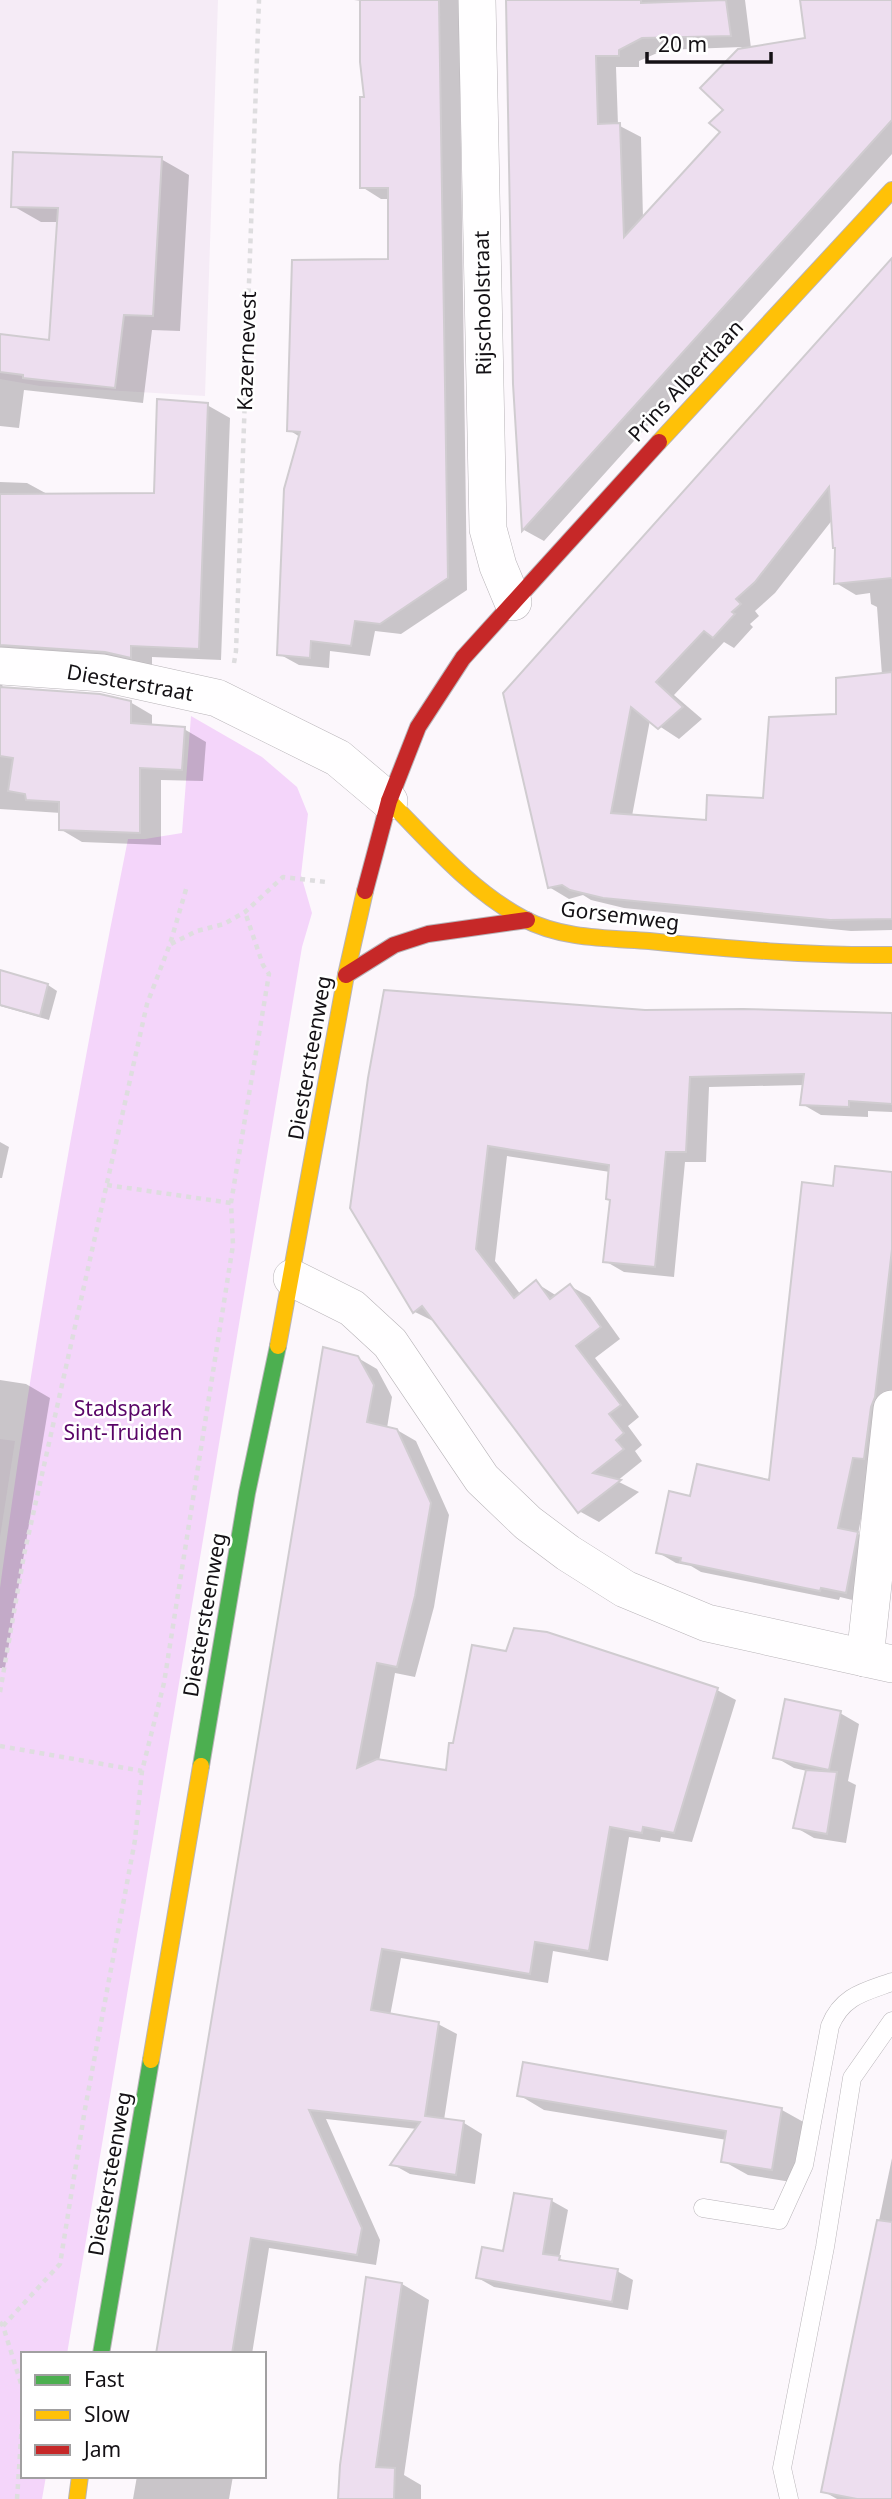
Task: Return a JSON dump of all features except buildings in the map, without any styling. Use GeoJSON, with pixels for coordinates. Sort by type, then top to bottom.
{"type":"FeatureCollection","features":[{"type":"Feature","properties":{"kind":"main road","name":"Prins Albertlaan"},"geometry":{"type":"LineString","coordinates":[[389,801],[418,727],[463,658],[587,519],[892,190]]}},
{"type":"Feature","properties":{"kind":"main road","name":"Diestersteenweg"},"geometry":{"type":"LineString","coordinates":[[101,2352],[247,1493],[292,1278],[346,975],[389,801]]}},
{"type":"Feature","properties":{"kind":"main road","name":"Gorsemweg"},"geometry":{"type":"LineString","coordinates":[[389,801],[448,861],[494,898],[527,920],[556,931],[731,949],[849,956],[892,955]]}},
{"type":"Feature","properties":{"kind":"main road"},"geometry":{"type":"LineString","coordinates":[[346,975],[394,945],[428,934],[527,920]]}},
{"type":"Feature","properties":{"kind":"main road"},"geometry":{"type":"LineString","coordinates":[[76,2499],[80,2478]]}},
{"type":"Feature","properties":{"kind":"street","name":"Rijschoolstraat"},"geometry":{"type":"LineString","coordinates":[[477,0],[488,529],[498,566],[513,602]]}},
{"type":"Feature","properties":{"kind":"street","name":"Diesterstraat"},"geometry":{"type":"LineString","coordinates":[[0,666],[103,673],[217,698],[338,758],[389,801]]}},
{"type":"Feature","properties":{"kind":"street"},"geometry":{"type":"LineString","coordinates":[[292,1278],[352,1308],[390,1343],[482,1479],[528,1523],[568,1553],[625,1589],[707,1623],[879,1661],[892,1409]]}},
{"type":"Feature","properties":{"kind":"lane"},"geometry":{"type":"LineString","coordinates":[[703,2208],[779,2220],[804,2165],[830,2026],[836,2011],[846,2001],[892,1982]]}},
{"type":"Feature","properties":{"kind":"lane"},"geometry":{"type":"LineString","coordinates":[[789,2499],[782,2468],[825,2247],[852,2078],[892,2021]]}},
{"type":"Feature","properties":{"kind":"path","name":"Kazernevest"},"geometry":{"type":"LineString","coordinates":[[217,698],[226,684],[236,651],[259,0]]}},
{"type":"Feature","properties":{"kind":"path"},"geometry":{"type":"LineString","coordinates":[[170,944],[197,931],[225,924],[245,912],[283,877],[366,886]]}},
{"type":"Feature","properties":{"kind":"path"},"geometry":{"type":"LineString","coordinates":[[0,1692],[24,1555],[147,1004],[170,944],[187,886]]}},
{"type":"Feature","properties":{"kind":"path"},"geometry":{"type":"LineString","coordinates":[[21,2384],[2,2324],[60,2264],[85,2109],[135,1840],[142,1771],[164,1683],[233,1245],[232,1203],[269,974],[263,965],[245,912]]}},
{"type":"Feature","properties":{"kind":"path"},"geometry":{"type":"LineString","coordinates":[[107,1185],[232,1203]]}},
{"type":"Feature","properties":{"kind":"path"},"geometry":{"type":"LineString","coordinates":[[0,1746],[142,1771]]}},
{"type":"Feature","properties":{"kind":"path"},"geometry":{"type":"LineString","coordinates":[[17,2499],[21,2438]]}},
{"type":"Feature","properties":{"kind":"shaded area"},"geometry":{"type":"Polygon","coordinates":[[[0,0],[218,0],[205,396],[40,386],[0,379],[0,0]]]}},
{"type":"Feature","properties":{"kind":"shaded area"},"geometry":{"type":"Polygon","coordinates":[[[0,1439],[15,1441],[0,1537],[0,1439]]]}},
{"type":"Feature","properties":{"kind":"green space","name":"Stadspark Sint-Truiden"},"geometry":{"type":"Polygon","coordinates":[[[191,716],[262,757],[297,787],[308,814],[301,875],[312,913],[302,947],[67,2352],[21,2352],[21,2478],[46,2478],[42,2499],[0,2499],[0,1588],[58,1212],[128,839],[182,833],[191,716]]]}},
{"type":"Feature","properties":{"kind":"traffic: fast"},"geometry":{"type":"LineString","coordinates":[[201,1766],[247,1493],[278,1346]]}},
{"type":"Feature","properties":{"kind":"traffic: fast"},"geometry":{"type":"LineString","coordinates":[[101,2352],[151,2060]]}},
{"type":"Feature","properties":{"kind":"traffic: slow"},"geometry":{"type":"LineString","coordinates":[[659,442],[892,190]]}},
{"type":"Feature","properties":{"kind":"traffic: slow"},"geometry":{"type":"LineString","coordinates":[[389,801],[452,865],[486,895],[539,926],[569,934],[601,938],[740,949],[892,955]]}},
{"type":"Feature","properties":{"kind":"traffic: slow"},"geometry":{"type":"LineString","coordinates":[[278,1346],[346,975],[365,891]]}},
{"type":"Feature","properties":{"kind":"traffic: slow"},"geometry":{"type":"LineString","coordinates":[[151,2060],[201,1766]]}},
{"type":"Feature","properties":{"kind":"traffic: slow"},"geometry":{"type":"LineString","coordinates":[[77,2499],[80,2478]]}},
{"type":"Feature","properties":{"kind":"traffic: jam"},"geometry":{"type":"LineString","coordinates":[[365,891],[389,801],[418,727],[463,658],[659,442]]}},
{"type":"Feature","properties":{"kind":"traffic: jam"},"geometry":{"type":"LineString","coordinates":[[346,975],[394,945],[428,934],[527,920]]}}]}
